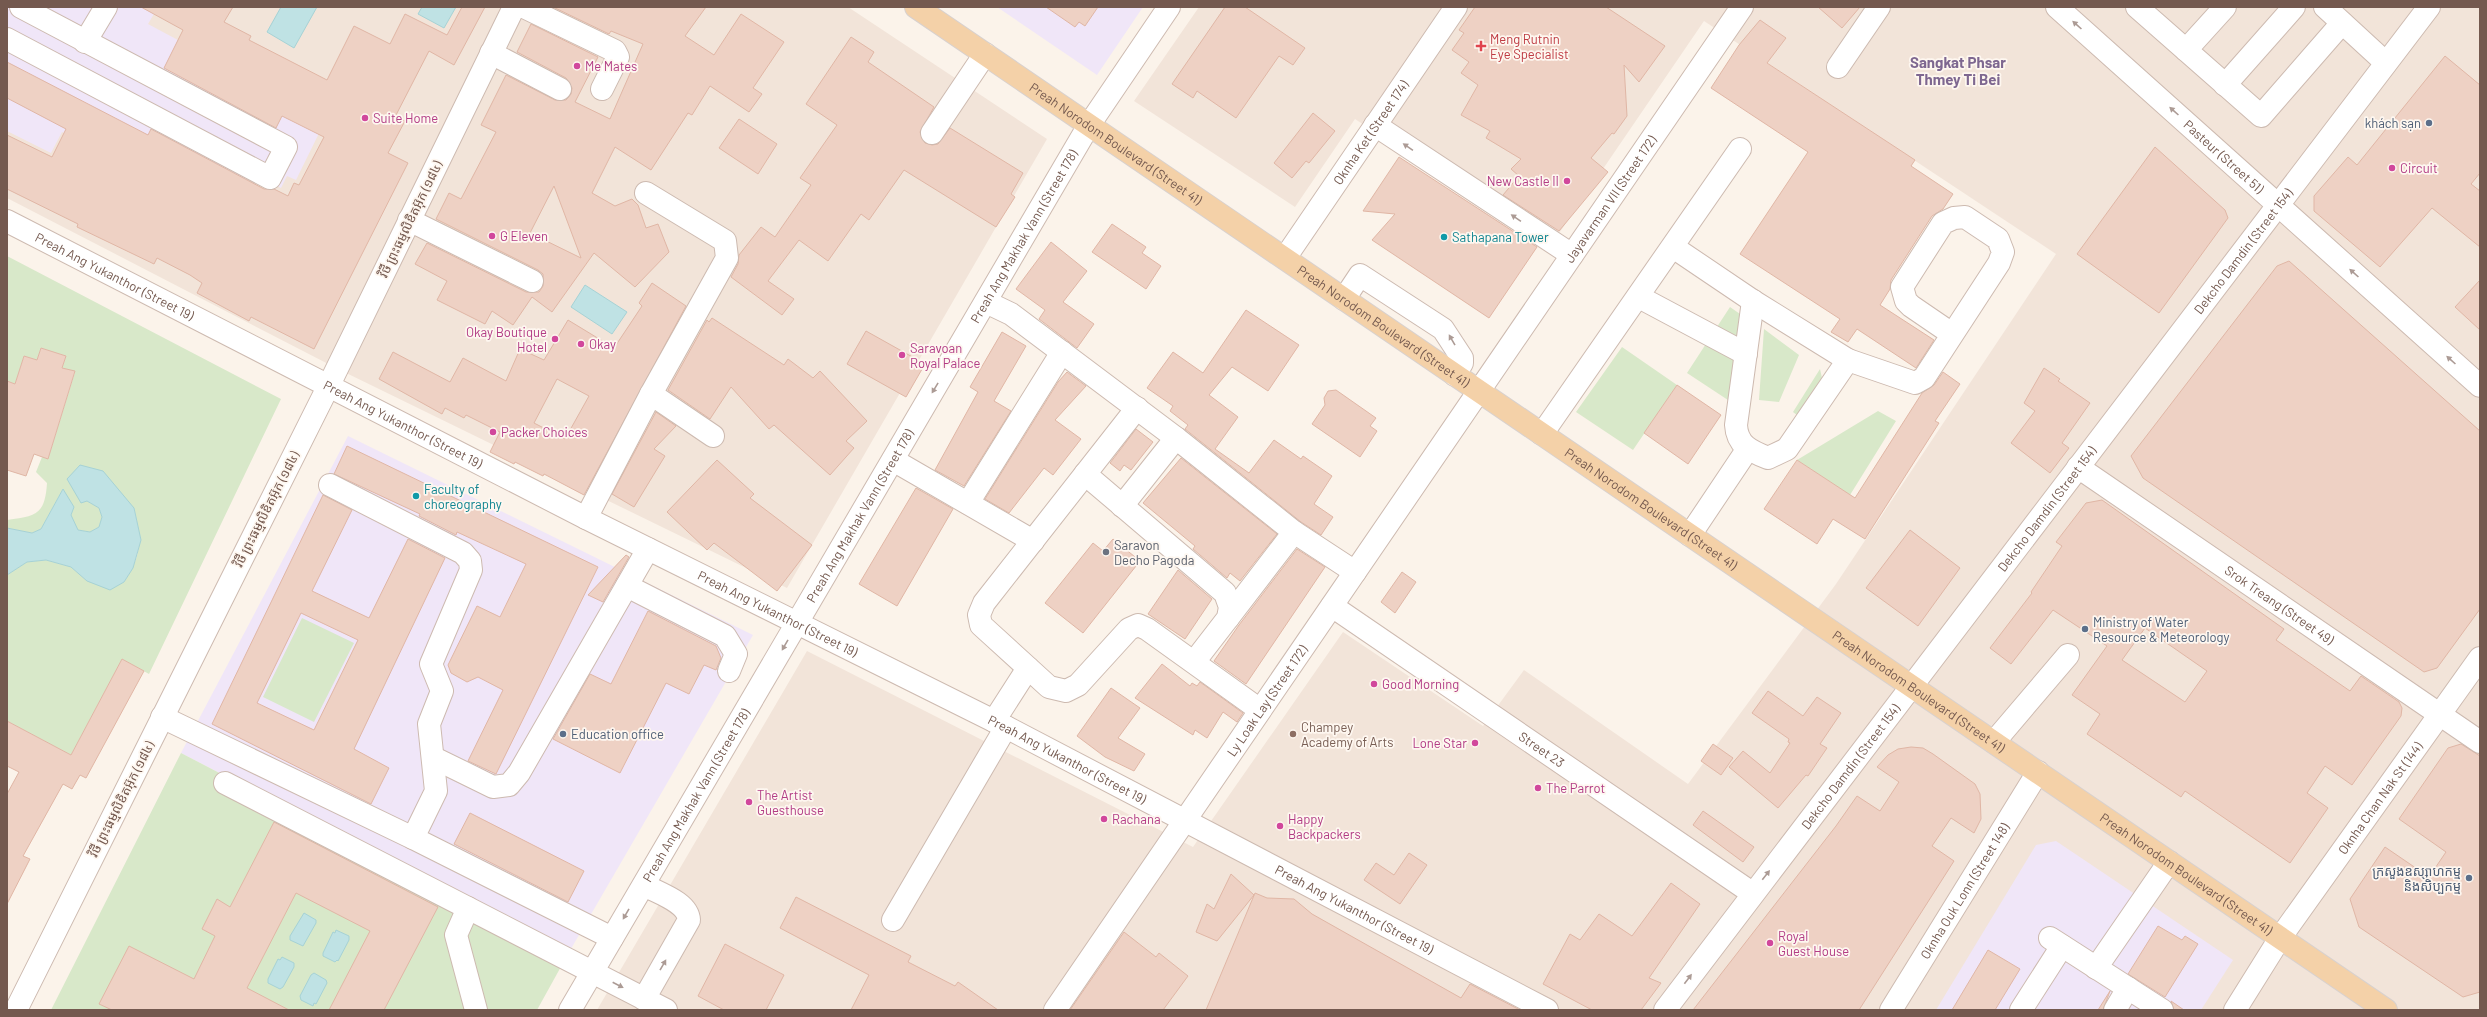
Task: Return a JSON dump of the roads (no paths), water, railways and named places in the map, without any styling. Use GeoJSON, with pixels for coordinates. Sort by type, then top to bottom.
{"type":"FeatureCollection","features":[{"type":"Feature","properties":{"kind":"main road","name":"Preah Norodom Boulevard (Street 41)"},"geometry":{"type":"LineString","coordinates":[[916,7],[2386,1010]]}},
{"type":"Feature","properties":{"kind":"street"},"geometry":{"type":"LineString","coordinates":[[7,39],[270,178],[286,147],[21,7]]}},
{"type":"Feature","properties":{"kind":"street"},"geometry":{"type":"LineString","coordinates":[[85,42],[106,7]]}},
{"type":"Feature","properties":{"kind":"street","name":"វិថី ព្រះធម្មលិខិតអ៊ុក (១៨៤)"},"geometry":{"type":"LineString","coordinates":[[16,1010],[328,387],[514,7]]}},
{"type":"Feature","properties":{"kind":"street"},"geometry":{"type":"LineString","coordinates":[[524,7],[615,51],[618,57],[602,89]]}},
{"type":"Feature","properties":{"kind":"street","name":"Preah Ang Makhak Vann (Street 178)"},"geometry":{"type":"LineString","coordinates":[[570,1010],[1089,125],[1170,7]]}},
{"type":"Feature","properties":{"kind":"street","name":"Oknha Ket (Street 174)"},"geometry":{"type":"LineString","coordinates":[[1284,258],[1456,7]]}},
{"type":"Feature","properties":{"kind":"street","name":"Jayavarman VII (Street 172)"},"geometry":{"type":"LineString","coordinates":[[1479,391],[1742,7]]}},
{"type":"Feature","properties":{"kind":"street"},"geometry":{"type":"LineString","coordinates":[[1838,67],[1879,7]]}},
{"type":"Feature","properties":{"kind":"street","name":"Pasteur (Street 51)"},"geometry":{"type":"LineString","coordinates":[[2057,7],[2480,386]]}},
{"type":"Feature","properties":{"kind":"street"},"geometry":{"type":"LineString","coordinates":[[2186,50],[2224,7]]}},
{"type":"Feature","properties":{"kind":"street"},"geometry":{"type":"LineString","coordinates":[[2225,85],[2294,7]]}},
{"type":"Feature","properties":{"kind":"street"},"geometry":{"type":"LineString","coordinates":[[2325,7],[2386,62]]}},
{"type":"Feature","properties":{"kind":"street","name":"Dekcho Damdin (Street 154)"},"geometry":{"type":"LineString","coordinates":[[1665,1010],[1752,893],[1912,686],[2429,7]]}},
{"type":"Feature","properties":{"kind":"street"},"geometry":{"type":"LineString","coordinates":[[2146,10],[2186,50],[2261,116],[2342,23]]}},
{"type":"Feature","properties":{"kind":"street"},"geometry":{"type":"LineString","coordinates":[[491,54],[560,89]]}},
{"type":"Feature","properties":{"kind":"street"},"geometry":{"type":"LineString","coordinates":[[932,133],[985,54]]}},
{"type":"Feature","properties":{"kind":"street"},"geometry":{"type":"LineString","coordinates":[[1375,125],[1572,256]]}},
{"type":"Feature","properties":{"kind":"street"},"geometry":{"type":"LineString","coordinates":[[1542,434],[1639,297],[1740,149]]}},
{"type":"Feature","properties":{"kind":"street"},"geometry":{"type":"LineString","coordinates":[[586,518],[651,394],[727,258],[725,241],[646,193]]}},
{"type":"Feature","properties":{"kind":"street"},"geometry":{"type":"LineString","coordinates":[[1673,247],[1753,301],[1848,360],[1915,383],[1924,378],[1999,263],[2003,252],[1998,239],[1965,217],[1954,218],[1943,223],[1902,287],[1906,301],[1911,306],[1952,334]]}},
{"type":"Feature","properties":{"kind":"street"},"geometry":{"type":"LineString","coordinates":[[410,220],[532,281]]}},
{"type":"Feature","properties":{"kind":"street","name":"Preah Ang Yukanthor (Street 19)"},"geometry":{"type":"LineString","coordinates":[[7,221],[586,518],[798,622],[1000,724],[1547,1010]]}},
{"type":"Feature","properties":{"kind":"street"},"geometry":{"type":"LineString","coordinates":[[1344,299],[1360,275],[1443,329],[1462,358],[1462,363],[1455,375]]}},
{"type":"Feature","properties":{"kind":"street"},"geometry":{"type":"LineString","coordinates":[[1639,297],[1746,354]]}},
{"type":"Feature","properties":{"kind":"street"},"geometry":{"type":"LineString","coordinates":[[1753,301],[1736,425],[1737,436],[1747,450],[1768,458],[1787,449],[1848,360]]}},
{"type":"Feature","properties":{"kind":"street"},"geometry":{"type":"LineString","coordinates":[[986,302],[1011,314],[1176,438],[1294,532],[1355,572]]}},
{"type":"Feature","properties":{"kind":"street"},"geometry":{"type":"LineString","coordinates":[[968,503],[1062,352]]}},
{"type":"Feature","properties":{"kind":"street","name":"Ly Loak Lay (Street 172)"},"geometry":{"type":"LineString","coordinates":[[1055,1010],[1479,391]]}},
{"type":"Feature","properties":{"kind":"street"},"geometry":{"type":"LineString","coordinates":[[651,394],[713,436]]}},
{"type":"Feature","properties":{"kind":"street"},"geometry":{"type":"LineString","coordinates":[[1137,408],[984,603],[979,615],[981,625],[1049,687],[1066,691],[1078,685],[1129,629],[1138,625],[1194,662],[1260,710]]}},
{"type":"Feature","properties":{"kind":"street"},"geometry":{"type":"LineString","coordinates":[[1122,506],[1176,438]]}},
{"type":"Feature","properties":{"kind":"street"},"geometry":{"type":"LineString","coordinates":[[1690,535],[1747,450]]}},
{"type":"Feature","properties":{"kind":"street"},"geometry":{"type":"LineString","coordinates":[[893,460],[1033,541]]}},
{"type":"Feature","properties":{"kind":"street","name":"Srok Treang (Street 49)"},"geometry":{"type":"LineString","coordinates":[[2078,467],[2480,742]]}},
{"type":"Feature","properties":{"kind":"street"},"geometry":{"type":"LineString","coordinates":[[1085,474],[1225,593],[1230,607],[1228,618]]}},
{"type":"Feature","properties":{"kind":"street"},"geometry":{"type":"LineString","coordinates":[[330,485],[463,553],[470,561],[470,570],[431,664],[442,691],[429,724],[434,758],[436,791],[412,838]]}},
{"type":"Feature","properties":{"kind":"street"},"geometry":{"type":"LineString","coordinates":[[1194,662],[1294,532]]}},
{"type":"Feature","properties":{"kind":"street"},"geometry":{"type":"LineString","coordinates":[[434,758],[493,787],[509,785],[519,773],[648,549]]}},
{"type":"Feature","properties":{"kind":"street"},"geometry":{"type":"LineString","coordinates":[[627,586],[724,636],[736,654],[729,671]]}},
{"type":"Feature","properties":{"kind":"street","name":"Street 23"},"geometry":{"type":"LineString","coordinates":[[1332,606],[1752,893]]}},
{"type":"Feature","properties":{"kind":"street"},"geometry":{"type":"LineString","coordinates":[[1994,742],[2068,655]]}},
{"type":"Feature","properties":{"kind":"street","name":"Oknha Chan Nak St (144)"},"geometry":{"type":"LineString","coordinates":[[2235,1010],[2280,938],[2480,658]]}},
{"type":"Feature","properties":{"kind":"street"},"geometry":{"type":"LineString","coordinates":[[893,920],[1000,724],[1028,668]]}},
{"type":"Feature","properties":{"kind":"street"},"geometry":{"type":"LineString","coordinates":[[162,717],[412,838],[612,938]]}},
{"type":"Feature","properties":{"kind":"street","name":"Oknha Ouk Lonn (Street 148)"},"geometry":{"type":"LineString","coordinates":[[1891,1010],[2038,772]]}},
{"type":"Feature","properties":{"kind":"street"},"geometry":{"type":"LineString","coordinates":[[225,783],[666,1010]]}},
{"type":"Feature","properties":{"kind":"street"},"geometry":{"type":"LineString","coordinates":[[2096,968],[2169,862]]}},
{"type":"Feature","properties":{"kind":"street"},"geometry":{"type":"LineString","coordinates":[[644,885],[684,907],[689,914],[689,920],[644,999]]}},
{"type":"Feature","properties":{"kind":"street"},"geometry":{"type":"LineString","coordinates":[[468,908],[456,935],[476,1010]]}},
{"type":"Feature","properties":{"kind":"street"},"geometry":{"type":"LineString","coordinates":[[2021,1010],[2056,942],[2162,1010]]}},
{"type":"Feature","properties":{"kind":"street"},"geometry":{"type":"LineString","coordinates":[[2115,1010],[2128,988]]}},
{"type":"Feature","properties":{"kind":"water"},"geometry":{"type":"Polygon","coordinates":[[[281,7],[317,7],[294,48],[267,32],[281,7]]]}},
{"type":"Feature","properties":{"kind":"water"},"geometry":{"type":"Polygon","coordinates":[[[422,7],[456,7],[444,28],[418,14],[422,7]]]}},
{"type":"Feature","properties":{"kind":"water"},"geometry":{"type":"Polygon","coordinates":[[[585,285],[627,312],[612,334],[571,307],[585,285]]]}},
{"type":"Feature","properties":{"kind":"water"},"geometry":{"type":"Polygon","coordinates":[[[80,465],[103,471],[134,508],[141,540],[133,568],[124,582],[110,590],[87,581],[71,567],[46,560],[27,562],[7,575],[7,528],[32,533],[41,529],[63,489],[74,507],[71,515],[78,530],[90,532],[99,527],[102,517],[99,508],[87,501],[81,503],[67,479],[80,465]]]}},
{"type":"Feature","properties":{"kind":"water"},"geometry":{"type":"Polygon","coordinates":[[[304,913],[316,920],[316,923],[303,946],[290,940],[290,936],[304,913]]]}},
{"type":"Feature","properties":{"kind":"water"},"geometry":{"type":"Polygon","coordinates":[[[336,930],[349,936],[349,940],[338,961],[337,960],[335,962],[323,956],[323,953],[333,932],[335,933],[336,930]]]}},
{"type":"Feature","properties":{"kind":"water"},"geometry":{"type":"Polygon","coordinates":[[[282,957],[294,963],[294,967],[283,987],[280,989],[268,983],[268,979],[278,959],[280,960],[282,957]]]}},
{"type":"Feature","properties":{"kind":"water"},"geometry":{"type":"Polygon","coordinates":[[[314,973],[326,980],[327,983],[316,1004],[314,1003],[313,1006],[301,1000],[300,996],[311,975],[314,973]]]}},
{"type":"Feature","properties":{"kind":"place","name":"Meng Rutnin Eye Specialist"},"geometry":{"type":"Point","coordinates":[1481,46]}},
{"type":"Feature","properties":{"kind":"place","name":"Me Mates"},"geometry":{"type":"Point","coordinates":[577,66]}},
{"type":"Feature","properties":{"kind":"place","name":"Suite Home"},"geometry":{"type":"Point","coordinates":[365,118]}},
{"type":"Feature","properties":{"kind":"place","name":"khách sạn"},"geometry":{"type":"Point","coordinates":[2429,123]}},
{"type":"Feature","properties":{"kind":"place","name":"Circuit"},"geometry":{"type":"Point","coordinates":[2392,168]}},
{"type":"Feature","properties":{"kind":"place","name":"New Castle II"},"geometry":{"type":"Point","coordinates":[1567,181]}},
{"type":"Feature","properties":{"kind":"place","name":"G Eleven"},"geometry":{"type":"Point","coordinates":[492,236]}},
{"type":"Feature","properties":{"kind":"place","name":"Sathapana Tower"},"geometry":{"type":"Point","coordinates":[1444,237]}},
{"type":"Feature","properties":{"kind":"place","name":"Okay Boutique Hotel"},"geometry":{"type":"Point","coordinates":[555,339]}},
{"type":"Feature","properties":{"kind":"place","name":"Okay"},"geometry":{"type":"Point","coordinates":[581,344]}},
{"type":"Feature","properties":{"kind":"place","name":"Saravoan Royal Palace"},"geometry":{"type":"Point","coordinates":[902,355]}},
{"type":"Feature","properties":{"kind":"place","name":"Packer Choices"},"geometry":{"type":"Point","coordinates":[493,432]}},
{"type":"Feature","properties":{"kind":"place","name":"Faculty of choreography"},"geometry":{"type":"Point","coordinates":[416,496]}},
{"type":"Feature","properties":{"kind":"place","name":"Saravon Decho Pagoda"},"geometry":{"type":"Point","coordinates":[1106,552]}},
{"type":"Feature","properties":{"kind":"place","name":"Ministry of Water Resource & Meteorology"},"geometry":{"type":"Point","coordinates":[2085,629]}},
{"type":"Feature","properties":{"kind":"place","name":"Good Morning"},"geometry":{"type":"Point","coordinates":[1374,684]}},
{"type":"Feature","properties":{"kind":"place","name":"Education office"},"geometry":{"type":"Point","coordinates":[563,734]}},
{"type":"Feature","properties":{"kind":"place","name":"Champey Academy of Arts"},"geometry":{"type":"Point","coordinates":[1293,734]}},
{"type":"Feature","properties":{"kind":"place","name":"Lone Star"},"geometry":{"type":"Point","coordinates":[1475,743]}},
{"type":"Feature","properties":{"kind":"place","name":"The Parrot"},"geometry":{"type":"Point","coordinates":[1538,788]}},
{"type":"Feature","properties":{"kind":"place","name":"The Artist Guesthouse"},"geometry":{"type":"Point","coordinates":[749,802]}},
{"type":"Feature","properties":{"kind":"place","name":"Rachana"},"geometry":{"type":"Point","coordinates":[1104,819]}},
{"type":"Feature","properties":{"kind":"place","name":"Happy Backpackers"},"geometry":{"type":"Point","coordinates":[1280,826]}},
{"type":"Feature","properties":{"kind":"place","name":"ក្រសួងឧស្សាហកម្ម និងសិប្បកម្ម"},"geometry":{"type":"Point","coordinates":[2469,878]}},
{"type":"Feature","properties":{"kind":"place","name":"Royal Guest House"},"geometry":{"type":"Point","coordinates":[1770,943]}},
{"type":"Feature","properties":{"kind":"district","name":"Sangkat Phsar Thmey Ti Bei"},"geometry":{"type":"Point","coordinates":[1958,70]}}]}
